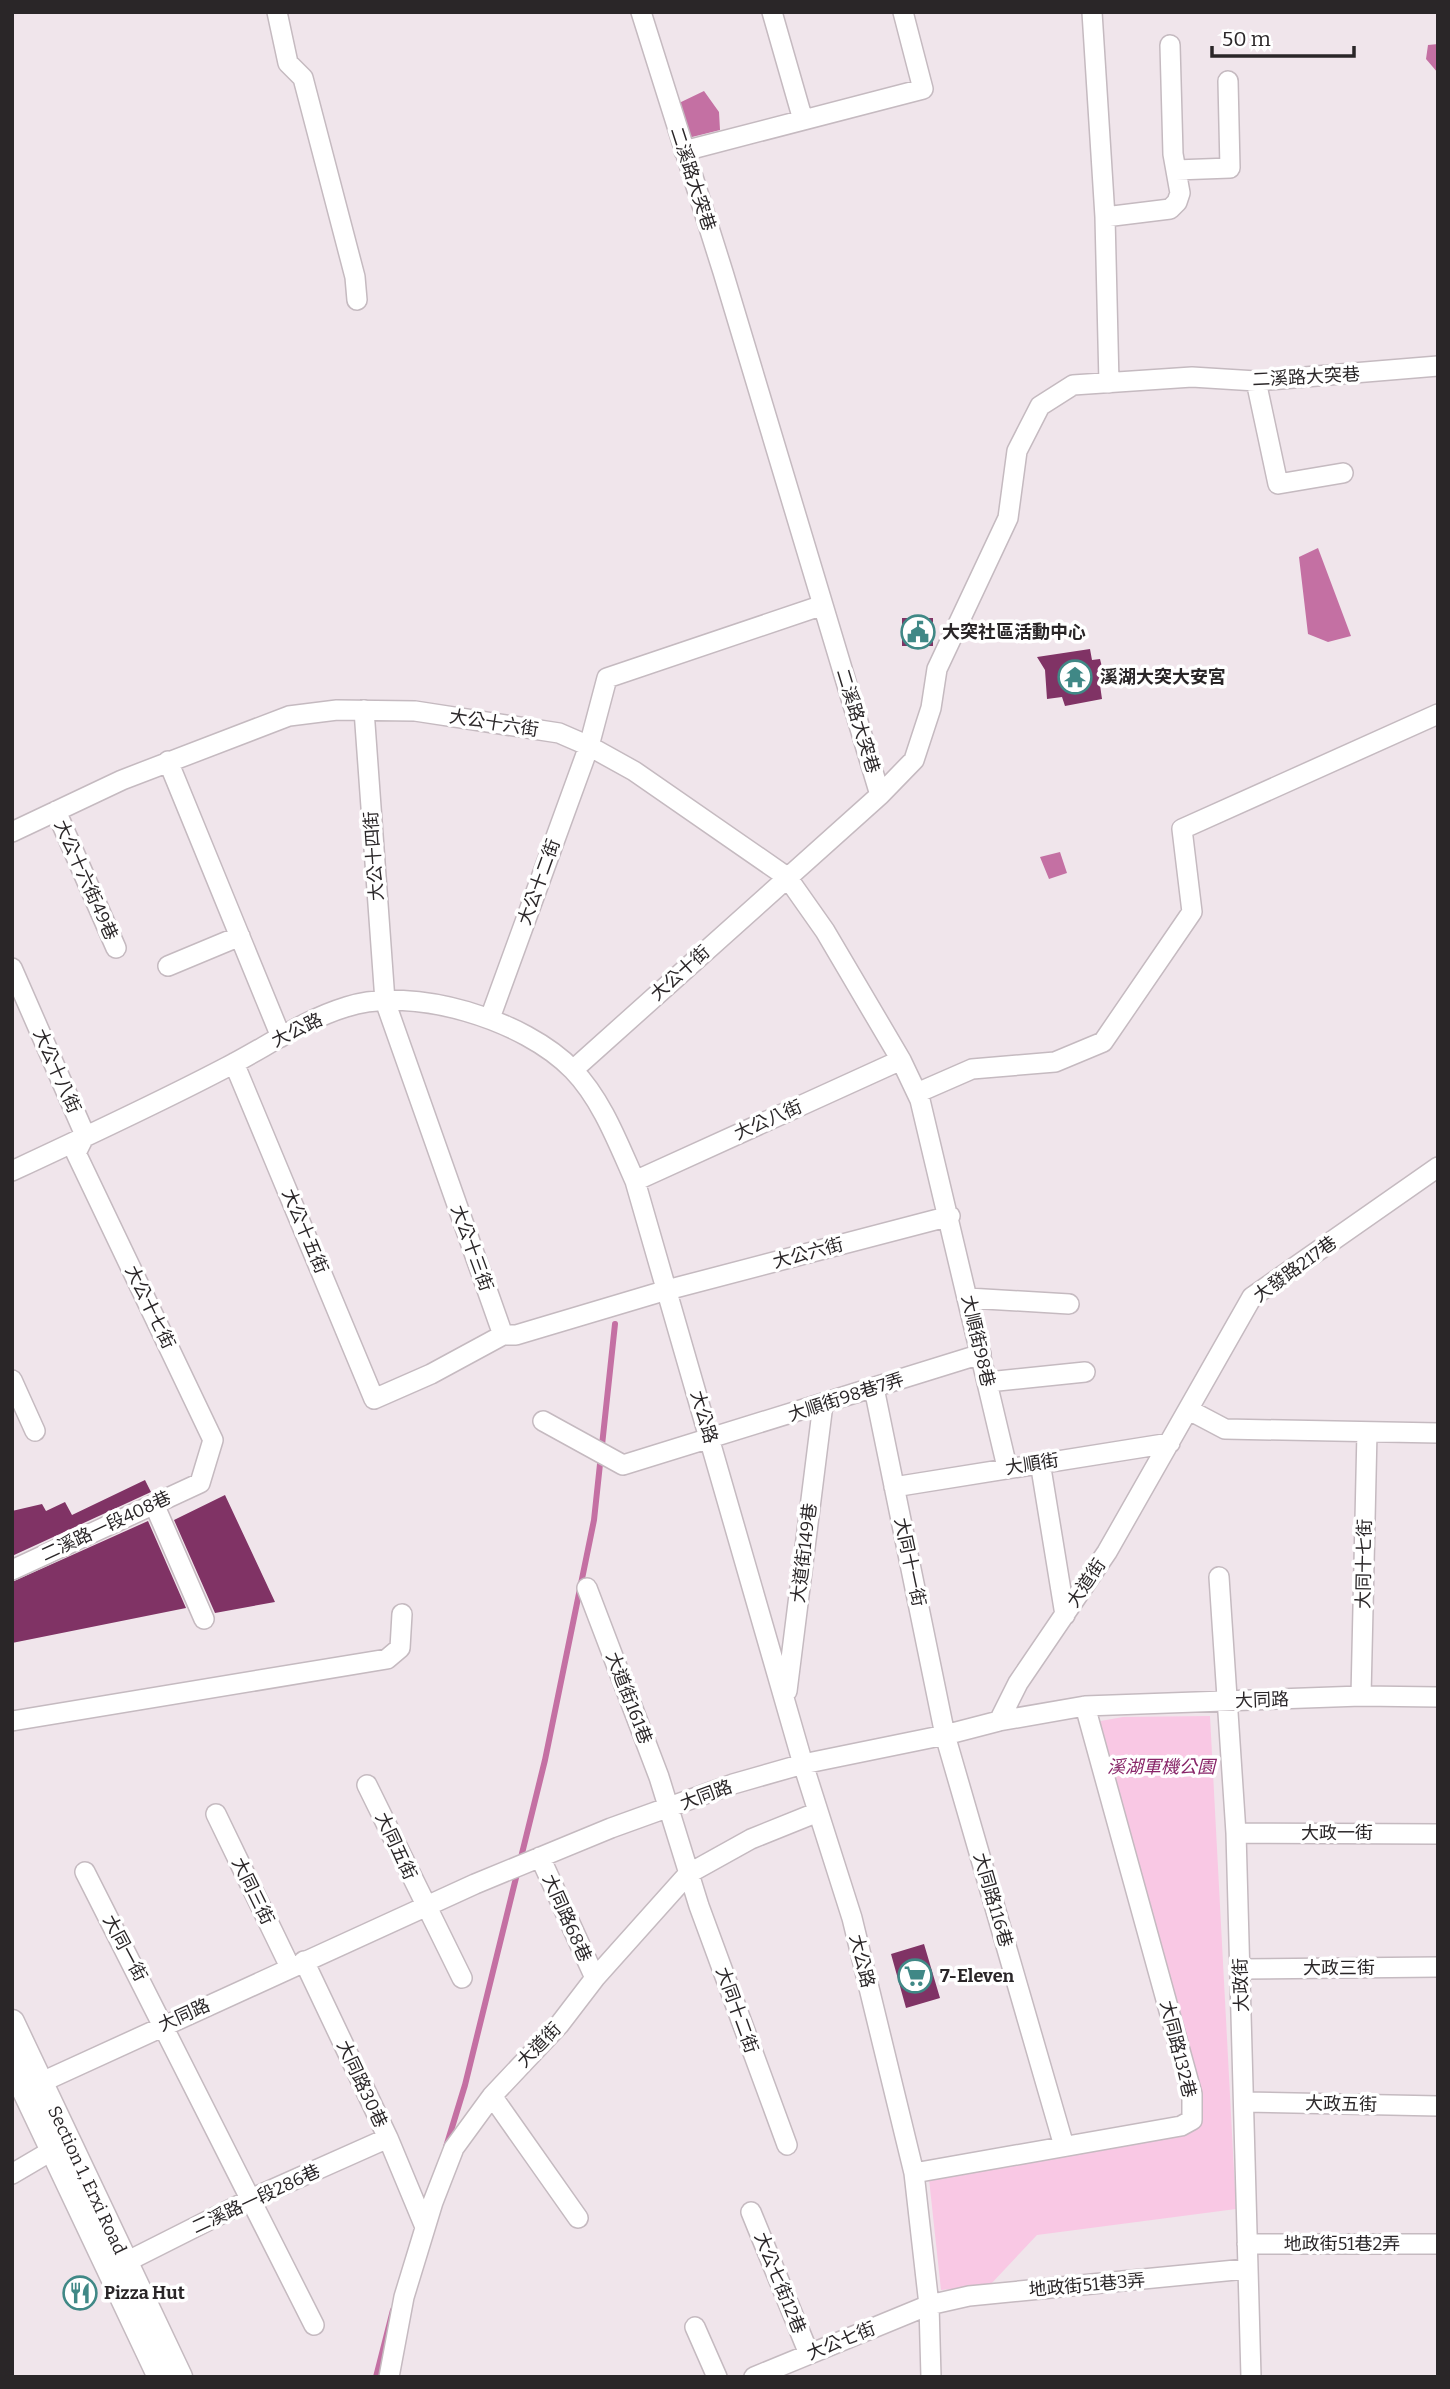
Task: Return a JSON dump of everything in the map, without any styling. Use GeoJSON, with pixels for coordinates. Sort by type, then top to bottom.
{"type":"FeatureCollection","features":[{"type":"Feature","properties":{"kind":"main road","name":"Section 1, Erxi Road"},"geometry":{"type":"LineString","coordinates":[[12,2022],[33,2086],[160,2377]]}},
{"type":"Feature","properties":{"kind":"main road","name":"Section 1, Erxi Road"},"geometry":{"type":"LineString","coordinates":[[12,2064],[33,2086]]}},
{"type":"Feature","properties":{"kind":"main road","name":"Section 1, Erxi Road"},"geometry":{"type":"LineString","coordinates":[[61,2146],[126,2262],[180,2377]]}},
{"type":"Feature","properties":{"kind":"street"},"geometry":{"type":"LineString","coordinates":[[277,12],[288,62],[303,78],[355,277],[357,300]]}},
{"type":"Feature","properties":{"kind":"street","name":"二溪路大突巷"},"geometry":{"type":"LineString","coordinates":[[641,12],[723,272],[880,795],[914,760],[930,708],[937,669],[1008,518],[1017,452],[1040,406],[1073,385],[1192,377],[1256,381],[1438,366]]}},
{"type":"Feature","properties":{"kind":"street"},"geometry":{"type":"LineString","coordinates":[[772,12],[803,120]]}},
{"type":"Feature","properties":{"kind":"street"},"geometry":{"type":"LineString","coordinates":[[684,152],[923,89],[903,12]]}},
{"type":"Feature","properties":{"kind":"street"},"geometry":{"type":"LineString","coordinates":[[1092,12],[1105,217],[1108,383]]}},
{"type":"Feature","properties":{"kind":"street"},"geometry":{"type":"LineString","coordinates":[[1105,217],[1170,209],[1177,202],[1180,193],[1176,170],[1170,45]]}},
{"type":"Feature","properties":{"kind":"street"},"geometry":{"type":"LineString","coordinates":[[1176,170],[1230,168],[1228,81]]}},
{"type":"Feature","properties":{"kind":"street"},"geometry":{"type":"LineString","coordinates":[[1256,381],[1278,484],[1343,473]]}},
{"type":"Feature","properties":{"kind":"street","name":"大公十二街"},"geometry":{"type":"LineString","coordinates":[[490,1018],[589,746],[607,678],[823,605]]}},
{"type":"Feature","properties":{"kind":"street","name":"大公十六街"},"geometry":{"type":"LineString","coordinates":[[12,832],[168,761],[289,716],[364,710],[428,713],[559,733],[589,746],[634,771],[787,877]]}},
{"type":"Feature","properties":{"kind":"street","name":"大公十四街"},"geometry":{"type":"LineString","coordinates":[[364,710],[385,1001]]}},
{"type":"Feature","properties":{"kind":"street"},"geometry":{"type":"LineString","coordinates":[[917,1093],[972,1069],[1055,1062],[1103,1042],[1192,912],[1182,829],[1438,714]]}},
{"type":"Feature","properties":{"kind":"street"},"geometry":{"type":"LineString","coordinates":[[168,761],[281,1037]]}},
{"type":"Feature","properties":{"kind":"street","name":"大公十街"},"geometry":{"type":"LineString","coordinates":[[573,1070],[880,795]]}},
{"type":"Feature","properties":{"kind":"street","name":"大公十六街49巷"},"geometry":{"type":"LineString","coordinates":[[56,811],[116,948]]}},
{"type":"Feature","properties":{"kind":"street"},"geometry":{"type":"LineString","coordinates":[[787,877],[825,930],[901,1060],[917,1093],[950,1216]]}},
{"type":"Feature","properties":{"kind":"street"},"geometry":{"type":"LineString","coordinates":[[168,966],[240,936]]}},
{"type":"Feature","properties":{"kind":"street","name":"大公十八街"},"geometry":{"type":"LineString","coordinates":[[12,968],[85,1135]]}},
{"type":"Feature","properties":{"kind":"street","name":"大公路"},"geometry":{"type":"LineString","coordinates":[[12,1171],[147,1108],[346,1006],[385,1001],[429,1004],[490,1018],[520,1032],[573,1070],[610,1125],[635,1181],[803,1764],[852,1918],[914,2173],[929,2305],[932,2377]]}},
{"type":"Feature","properties":{"kind":"street","name":"大公十三街"},"geometry":{"type":"LineString","coordinates":[[385,1001],[503,1335]]}},
{"type":"Feature","properties":{"kind":"street","name":"大公八街"},"geometry":{"type":"LineString","coordinates":[[635,1181],[901,1060]]}},
{"type":"Feature","properties":{"kind":"street","name":"大公十五街"},"geometry":{"type":"LineString","coordinates":[[234,1063],[374,1399],[431,1374],[503,1335]]}},
{"type":"Feature","properties":{"kind":"street","name":"大公十七街"},"geometry":{"type":"LineString","coordinates":[[85,1135],[76,1153],[213,1440],[200,1483]]}},
{"type":"Feature","properties":{"kind":"street","name":"大發路217巷"},"geometry":{"type":"LineString","coordinates":[[1170,1443],[1252,1297],[1438,1167]]}},
{"type":"Feature","properties":{"kind":"street","name":"大公六街"},"geometry":{"type":"LineString","coordinates":[[667,1290],[950,1216]]}},
{"type":"Feature","properties":{"kind":"street","name":"大順街98巷"},"geometry":{"type":"LineString","coordinates":[[950,1216],[1007,1467]]}},
{"type":"Feature","properties":{"kind":"street"},"geometry":{"type":"LineString","coordinates":[[503,1335],[516,1335],[667,1290]]}},
{"type":"Feature","properties":{"kind":"street"},"geometry":{"type":"LineString","coordinates":[[968,1298],[1069,1304]]}},
{"type":"Feature","properties":{"kind":"street","name":"大順街98巷7弄"},"geometry":{"type":"LineString","coordinates":[[543,1421],[623,1465],[711,1440],[981,1354]]}},
{"type":"Feature","properties":{"kind":"street"},"geometry":{"type":"LineString","coordinates":[[988,1382],[1085,1372]]}},
{"type":"Feature","properties":{"kind":"street"},"geometry":{"type":"LineString","coordinates":[[12,1380],[35,1431]]}},
{"type":"Feature","properties":{"kind":"street","name":"大同十一街"},"geometry":{"type":"LineString","coordinates":[[874,1388],[945,1735]]}},
{"type":"Feature","properties":{"kind":"street","name":"大道街149巷"},"geometry":{"type":"LineString","coordinates":[[786,1701],[823,1404]]}},
{"type":"Feature","properties":{"kind":"street"},"geometry":{"type":"LineString","coordinates":[[1189,1410],[1225,1429],[1438,1433]]}},
{"type":"Feature","properties":{"kind":"street","name":"大同十七街"},"geometry":{"type":"LineString","coordinates":[[1360,1696],[1367,1432]]}},
{"type":"Feature","properties":{"kind":"street","name":"大順街"},"geometry":{"type":"LineString","coordinates":[[894,1487],[1170,1443]]}},
{"type":"Feature","properties":{"kind":"street","name":"大道街"},"geometry":{"type":"LineString","coordinates":[[999,1721],[1018,1683],[1107,1552],[1170,1443]]}},
{"type":"Feature","properties":{"kind":"street"},"geometry":{"type":"LineString","coordinates":[[1040,1462],[1065,1615]]}},
{"type":"Feature","properties":{"kind":"street","name":"二溪路一段408巷"},"geometry":{"type":"LineString","coordinates":[[12,1570],[200,1483]]}},
{"type":"Feature","properties":{"kind":"street"},"geometry":{"type":"LineString","coordinates":[[154,1504],[204,1619]]}},
{"type":"Feature","properties":{"kind":"street","name":"大政街"},"geometry":{"type":"LineString","coordinates":[[1219,1577],[1236,1833],[1251,2377]]}},
{"type":"Feature","properties":{"kind":"street","name":"大道街161巷"},"geometry":{"type":"LineString","coordinates":[[587,1588],[670,1808],[688,1874]]}},
{"type":"Feature","properties":{"kind":"street"},"geometry":{"type":"LineString","coordinates":[[12,1721],[387,1659],[400,1648],[402,1614]]}},
{"type":"Feature","properties":{"kind":"street","name":"大同路"},"geometry":{"type":"LineString","coordinates":[[33,2086],[164,2024],[510,1870],[733,1784],[803,1764],[945,1735],[999,1721],[1085,1706],[1360,1696],[1438,1696]]}},
{"type":"Feature","properties":{"kind":"street","name":"大同路132巷"},"geometry":{"type":"LineString","coordinates":[[914,2173],[1181,2126],[1192,2120],[1192,2094],[1085,1706]]}},
{"type":"Feature","properties":{"kind":"street","name":"大同路116巷"},"geometry":{"type":"LineString","coordinates":[[945,1735],[1064,2146]]}},
{"type":"Feature","properties":{"kind":"street","name":"大同五街"},"geometry":{"type":"LineString","coordinates":[[367,1785],[461,1978]]}},
{"type":"Feature","properties":{"kind":"street","name":"大道街"},"geometry":{"type":"LineString","coordinates":[[389,2377],[404,2298],[423,2221],[454,2148],[492,2096],[559,2025],[594,1978],[688,1874],[751,1839],[818,1812]]}},
{"type":"Feature","properties":{"kind":"street","name":"大同三街"},"geometry":{"type":"LineString","coordinates":[[216,1814],[297,1964]]}},
{"type":"Feature","properties":{"kind":"street","name":"大政一街"},"geometry":{"type":"LineString","coordinates":[[1236,1833],[1438,1834]]}},
{"type":"Feature","properties":{"kind":"street","name":"大同路68巷"},"geometry":{"type":"LineString","coordinates":[[534,1860],[594,1978]]}},
{"type":"Feature","properties":{"kind":"street","name":"大同一街"},"geometry":{"type":"LineString","coordinates":[[85,1872],[314,2325]]}},
{"type":"Feature","properties":{"kind":"street","name":"大同十二街"},"geometry":{"type":"LineString","coordinates":[[688,1874],[786,2145]]}},
{"type":"Feature","properties":{"kind":"street","name":"大同路30巷"},"geometry":{"type":"LineString","coordinates":[[297,1964],[388,2138],[423,2221]]}},
{"type":"Feature","properties":{"kind":"street","name":"大政三街"},"geometry":{"type":"LineString","coordinates":[[1240,1969],[1438,1968]]}},
{"type":"Feature","properties":{"kind":"street"},"geometry":{"type":"LineString","coordinates":[[492,2096],[578,2218]]}},
{"type":"Feature","properties":{"kind":"street","name":"大政五街"},"geometry":{"type":"LineString","coordinates":[[1245,2102],[1438,2106]]}},
{"type":"Feature","properties":{"kind":"street","name":"二溪路一段286巷"},"geometry":{"type":"LineString","coordinates":[[126,2262],[251,2199],[388,2138]]}},
{"type":"Feature","properties":{"kind":"street"},"geometry":{"type":"LineString","coordinates":[[12,2174],[61,2146]]}},
{"type":"Feature","properties":{"kind":"street","name":"大公七街12巷"},"geometry":{"type":"LineString","coordinates":[[751,2212],[809,2354]]}},
{"type":"Feature","properties":{"kind":"street","name":"地政街51巷2弄"},"geometry":{"type":"LineString","coordinates":[[1247,2244],[1438,2244]]}},
{"type":"Feature","properties":{"kind":"street","name":"地政街51巷3弄"},"geometry":{"type":"LineString","coordinates":[[929,2305],[969,2296],[1246,2269]]}},
{"type":"Feature","properties":{"kind":"street","name":"大公七街"},"geometry":{"type":"LineString","coordinates":[[754,2377],[929,2305]]}},
{"type":"Feature","properties":{"kind":"street"},"geometry":{"type":"LineString","coordinates":[[695,2327],[717,2377]]}},
{"type":"Feature","properties":{"kind":"green space","name":"溪湖軍機公園"},"geometry":{"type":"Polygon","coordinates":[[[1210,1716],[1236,2209],[1037,2235],[990,2285],[941,2290],[929,2179],[1198,2120],[1095,1722],[1123,1717],[1210,1716]]]}},
{"type":"Feature","properties":{"kind":"shaded area"},"geometry":{"type":"Polygon","coordinates":[[[1438,44],[1438,73],[1426,59],[1428,45],[1438,44]]]}},
{"type":"Feature","properties":{"kind":"shaded area"},"geometry":{"type":"Polygon","coordinates":[[[704,91],[719,112],[720,130],[688,138],[679,103],[704,91]]]}},
{"type":"Feature","properties":{"kind":"shaded area"},"geometry":{"type":"Polygon","coordinates":[[[1318,548],[1351,636],[1328,642],[1308,634],[1299,557],[1318,548]]]}},
{"type":"Feature","properties":{"kind":"shaded area"},"geometry":{"type":"Polygon","coordinates":[[[1060,852],[1067,873],[1049,879],[1040,857],[1060,852]]]}},
{"type":"Feature","properties":{"kind":"building","name":"大突社區活動中心"},"geometry":{"type":"Polygon","coordinates":[[[902,618],[933,618],[933,646],[902,646],[902,618]]]}},
{"type":"Feature","properties":{"kind":"building","name":"溪湖大突大安宮"},"geometry":{"type":"Polygon","coordinates":[[[1090,649],[1092,660],[1100,659],[1106,683],[1100,685],[1102,699],[1065,706],[1062,697],[1047,699],[1045,670],[1037,657],[1090,649]]]}},
{"type":"Feature","properties":{"kind":"building"},"geometry":{"type":"Polygon","coordinates":[[[145,1480],[151,1492],[12,1556],[12,1511],[42,1504],[46,1511],[65,1502],[72,1515],[145,1480]]]}},
{"type":"Feature","properties":{"kind":"building"},"geometry":{"type":"Polygon","coordinates":[[[225,1495],[275,1602],[215,1613],[174,1520],[225,1495]]]}},
{"type":"Feature","properties":{"kind":"building"},"geometry":{"type":"Polygon","coordinates":[[[148,1521],[186,1608],[12,1643],[12,1582],[148,1521]]]}},
{"type":"Feature","properties":{"kind":"building","name":"7-Eleven"},"geometry":{"type":"Polygon","coordinates":[[[924,1944],[940,1998],[906,2008],[891,1954],[924,1944]]]}},
{"type":"Feature","properties":{"kind":"waterway"},"geometry":{"type":"LineString","coordinates":[[446,2147],[465,2085],[545,1760],[594,1520],[615,1324]]}},
{"type":"Feature","properties":{"kind":"waterway"},"geometry":{"type":"LineString","coordinates":[[376,2377],[393,2310]]}},
{"type":"Feature","properties":{"kind":"place","name":"大突社區活動中心"},"geometry":{"type":"Point","coordinates":[918,632]}},
{"type":"Feature","properties":{"kind":"place","name":"溪湖大突大安宮"},"geometry":{"type":"Point","coordinates":[1075,677]}},
{"type":"Feature","properties":{"kind":"place","name":"7-Eleven"},"geometry":{"type":"Point","coordinates":[915,1976]}},
{"type":"Feature","properties":{"kind":"place","name":"Pizza Hut"},"geometry":{"type":"Point","coordinates":[80,2293]}}]}
